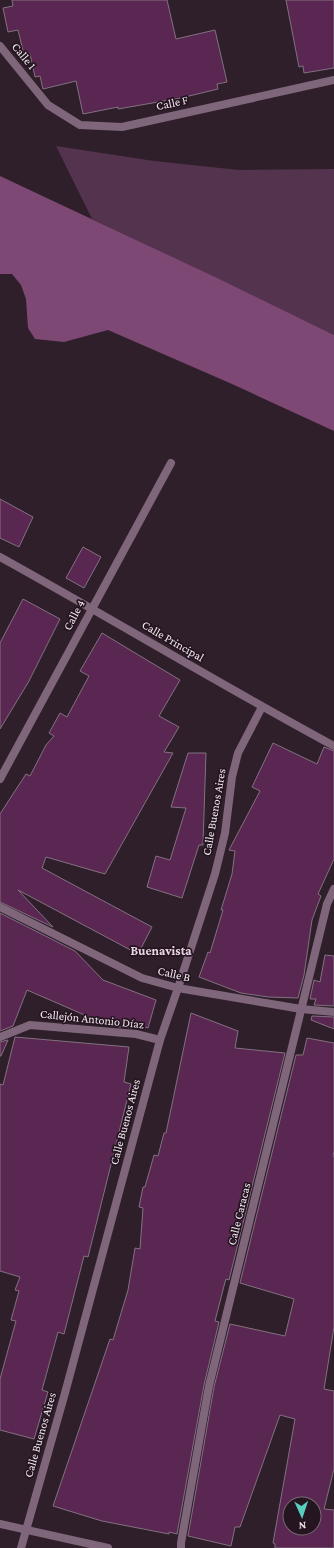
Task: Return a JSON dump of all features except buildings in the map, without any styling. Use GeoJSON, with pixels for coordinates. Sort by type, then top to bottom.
{"type":"FeatureCollection","features":[{"type":"Feature","properties":{"kind":"street","name":"Calle 1"},"geometry":{"type":"LineString","coordinates":[[0,46],[29,81]]}},
{"type":"Feature","properties":{"kind":"street","name":"Calle F"},"geometry":{"type":"LineString","coordinates":[[29,81],[48,105],[80,125],[122,127],[334,80]]}},
{"type":"Feature","properties":{"kind":"street","name":"Calle 4"},"geometry":{"type":"LineString","coordinates":[[0,779],[91,608],[171,463]]}},
{"type":"Feature","properties":{"kind":"street","name":"Calle Principal"},"geometry":{"type":"LineString","coordinates":[[0,557],[262,707],[334,746]]}},
{"type":"Feature","properties":{"kind":"street","name":"Calle Buenos Aires"},"geometry":{"type":"LineString","coordinates":[[21,1548],[65,1394],[160,1040],[215,874],[225,833],[232,777],[238,753],[262,707]]}},
{"type":"Feature","properties":{"kind":"street","name":"Calle Caracas"},"geometry":{"type":"LineString","coordinates":[[181,1548],[209,1386],[327,904],[334,889]]}},
{"type":"Feature","properties":{"kind":"street","name":"Calle B"},"geometry":{"type":"LineString","coordinates":[[0,907],[142,978],[178,988],[301,1009],[334,1012]]}},
{"type":"Feature","properties":{"kind":"street","name":"Callejón Antonio Díaz"},"geometry":{"type":"LineString","coordinates":[[0,1037],[30,1025],[136,1034],[160,1040]]}},
{"type":"Feature","properties":{"kind":"street"},"geometry":{"type":"LineString","coordinates":[[0,1524],[108,1548]]}},
{"type":"Feature","properties":{"kind":"shaded area"},"geometry":{"type":"Polygon","coordinates":[[[56,146],[154,161],[239,170],[334,169],[334,335],[92,219],[56,146]]]}},
{"type":"Feature","properties":{"kind":"shaded area"},"geometry":{"type":"Polygon","coordinates":[[[0,176],[334,335],[334,431],[232,384],[108,330],[64,342],[35,339],[28,328],[26,299],[21,285],[12,274],[0,274],[0,176]]]}},
{"type":"Feature","properties":{"kind":"district","name":"Buenavista"},"geometry":{"type":"Point","coordinates":[161,950]}}]}
